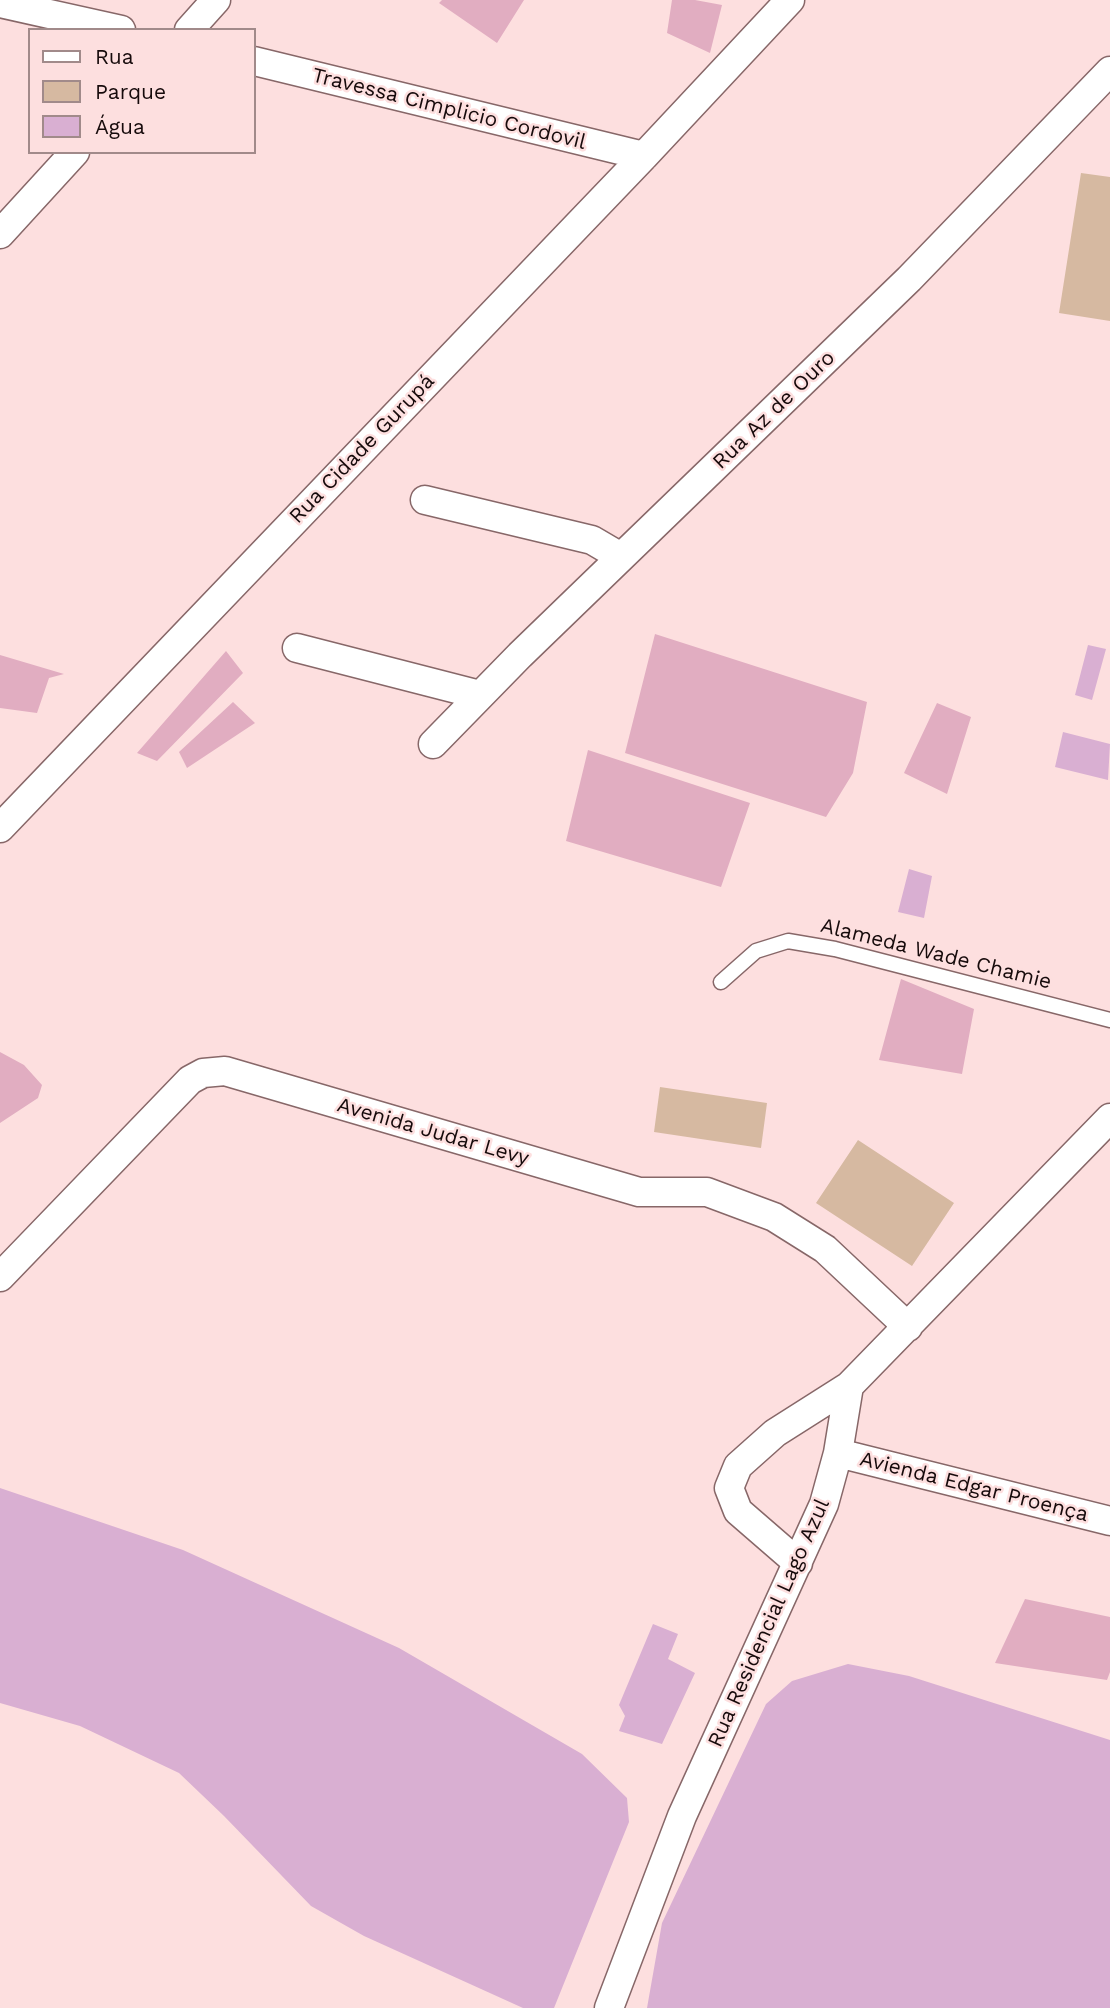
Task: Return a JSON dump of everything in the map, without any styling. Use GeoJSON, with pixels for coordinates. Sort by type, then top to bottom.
{"type":"FeatureCollection","features":[{"type":"Feature","properties":{"kind":"street"},"geometry":{"type":"LineString","coordinates":[[191,28],[216,0]]}},
{"type":"Feature","properties":{"kind":"street","name":"Rua Cidade Gurupá"},"geometry":{"type":"LineString","coordinates":[[0,828],[790,0]]}},
{"type":"Feature","properties":{"kind":"street"},"geometry":{"type":"LineString","coordinates":[[0,3],[112,28]]}},
{"type":"Feature","properties":{"kind":"street","name":"Travessa Cimplicio Cordovil"},"geometry":{"type":"LineString","coordinates":[[256,61],[644,156]]}},
{"type":"Feature","properties":{"kind":"street","name":"Rua Az de Ouro"},"geometry":{"type":"LineString","coordinates":[[433,744],[621,557],[909,279],[1110,71]]}},
{"type":"Feature","properties":{"kind":"street"},"geometry":{"type":"LineString","coordinates":[[0,234],[73,154]]}},
{"type":"Feature","properties":{"kind":"street"},"geometry":{"type":"LineString","coordinates":[[425,500],[592,540],[621,557]]}},
{"type":"Feature","properties":{"kind":"street"},"geometry":{"type":"LineString","coordinates":[[297,648],[480,695]]}},
{"type":"Feature","properties":{"kind":"street","name":"Avenida Judar Levy"},"geometry":{"type":"LineString","coordinates":[[0,1277],[190,1080],[203,1073],[225,1071],[639,1192],[707,1192],[774,1217],[825,1249],[908,1326]]}},
{"type":"Feature","properties":{"kind":"street"},"geometry":{"type":"LineString","coordinates":[[798,1563],[738,1511],[729,1488],[738,1465],[775,1433],[849,1386],[1110,1118]]}},
{"type":"Feature","properties":{"kind":"street","name":"Rua Residencial Lago Azul"},"geometry":{"type":"LineString","coordinates":[[614,1996],[682,1816],[824,1504],[838,1453],[849,1386]]}},
{"type":"Feature","properties":{"kind":"street","name":"Avienda Edgar Proença"},"geometry":{"type":"LineString","coordinates":[[838,1453],[1110,1521]]}},
{"type":"Feature","properties":{"kind":"lane","name":"Alameda Wade Chamie"},"geometry":{"type":"LineString","coordinates":[[722,982],[756,951],[788,941],[835,949],[1110,1020]]}},
{"type":"Feature","properties":{"kind":"green space"},"geometry":{"type":"Polygon","coordinates":[[[1081,173],[1110,177],[1110,321],[1059,313],[1081,173]]]}},
{"type":"Feature","properties":{"kind":"green space"},"geometry":{"type":"Polygon","coordinates":[[[660,1087],[767,1103],[761,1148],[654,1132],[660,1087]]]}},
{"type":"Feature","properties":{"kind":"green space"},"geometry":{"type":"Polygon","coordinates":[[[858,1140],[954,1203],[912,1266],[816,1203],[858,1140]]]}},
{"type":"Feature","properties":{"kind":"water"},"geometry":{"type":"Polygon","coordinates":[[[1088,645],[1106,649],[1092,700],[1075,695],[1088,645]]]}},
{"type":"Feature","properties":{"kind":"water"},"geometry":{"type":"Polygon","coordinates":[[[1063,732],[1110,744],[1108,780],[1055,767],[1063,732]]]}},
{"type":"Feature","properties":{"kind":"water"},"geometry":{"type":"Polygon","coordinates":[[[909,869],[932,876],[924,918],[898,912],[909,869]]]}},
{"type":"Feature","properties":{"kind":"water"},"geometry":{"type":"Polygon","coordinates":[[[0,1488],[183,1550],[399,1648],[582,1754],[627,1798],[629,1822],[554,2008],[523,2008],[364,1936],[311,1906],[179,1773],[80,1726],[0,1703],[0,1488]]]}},
{"type":"Feature","properties":{"kind":"water"},"geometry":{"type":"Polygon","coordinates":[[[653,1624],[678,1634],[668,1659],[695,1673],[662,1744],[619,1731],[625,1716],[619,1705],[653,1624]]]}},
{"type":"Feature","properties":{"kind":"water"},"geometry":{"type":"Polygon","coordinates":[[[848,1664],[909,1676],[1110,1740],[1110,2008],[647,2008],[662,1923],[766,1704],[792,1681],[848,1664]]]}},
{"type":"Feature","properties":{"kind":"building"},"geometry":{"type":"Polygon","coordinates":[[[442,0],[524,0],[497,43],[439,3],[442,0]]]}},
{"type":"Feature","properties":{"kind":"building"},"geometry":{"type":"Polygon","coordinates":[[[672,0],[695,0],[722,5],[710,53],[667,33],[672,0]]]}},
{"type":"Feature","properties":{"kind":"building"},"geometry":{"type":"Polygon","coordinates":[[[655,634],[867,702],[853,773],[826,817],[625,753],[655,634]]]}},
{"type":"Feature","properties":{"kind":"building"},"geometry":{"type":"Polygon","coordinates":[[[226,651],[243,673],[157,761],[137,753],[226,651]]]}},
{"type":"Feature","properties":{"kind":"building"},"geometry":{"type":"Polygon","coordinates":[[[0,655],[64,674],[49,678],[37,713],[0,708],[0,655]]]}},
{"type":"Feature","properties":{"kind":"building"},"geometry":{"type":"Polygon","coordinates":[[[233,702],[255,723],[187,768],[179,752],[233,702]]]}},
{"type":"Feature","properties":{"kind":"building"},"geometry":{"type":"Polygon","coordinates":[[[937,703],[971,717],[947,794],[904,773],[937,703]]]}},
{"type":"Feature","properties":{"kind":"building"},"geometry":{"type":"Polygon","coordinates":[[[588,750],[750,803],[721,887],[566,841],[588,750]]]}},
{"type":"Feature","properties":{"kind":"building"},"geometry":{"type":"Polygon","coordinates":[[[901,979],[974,1009],[962,1074],[879,1060],[901,979]]]}},
{"type":"Feature","properties":{"kind":"building"},"geometry":{"type":"Polygon","coordinates":[[[0,1052],[24,1065],[42,1085],[38,1098],[0,1123],[0,1052]]]}},
{"type":"Feature","properties":{"kind":"building"},"geometry":{"type":"Polygon","coordinates":[[[1025,1599],[1110,1617],[1110,1672],[1107,1680],[995,1663],[1025,1599]]]}}]}
